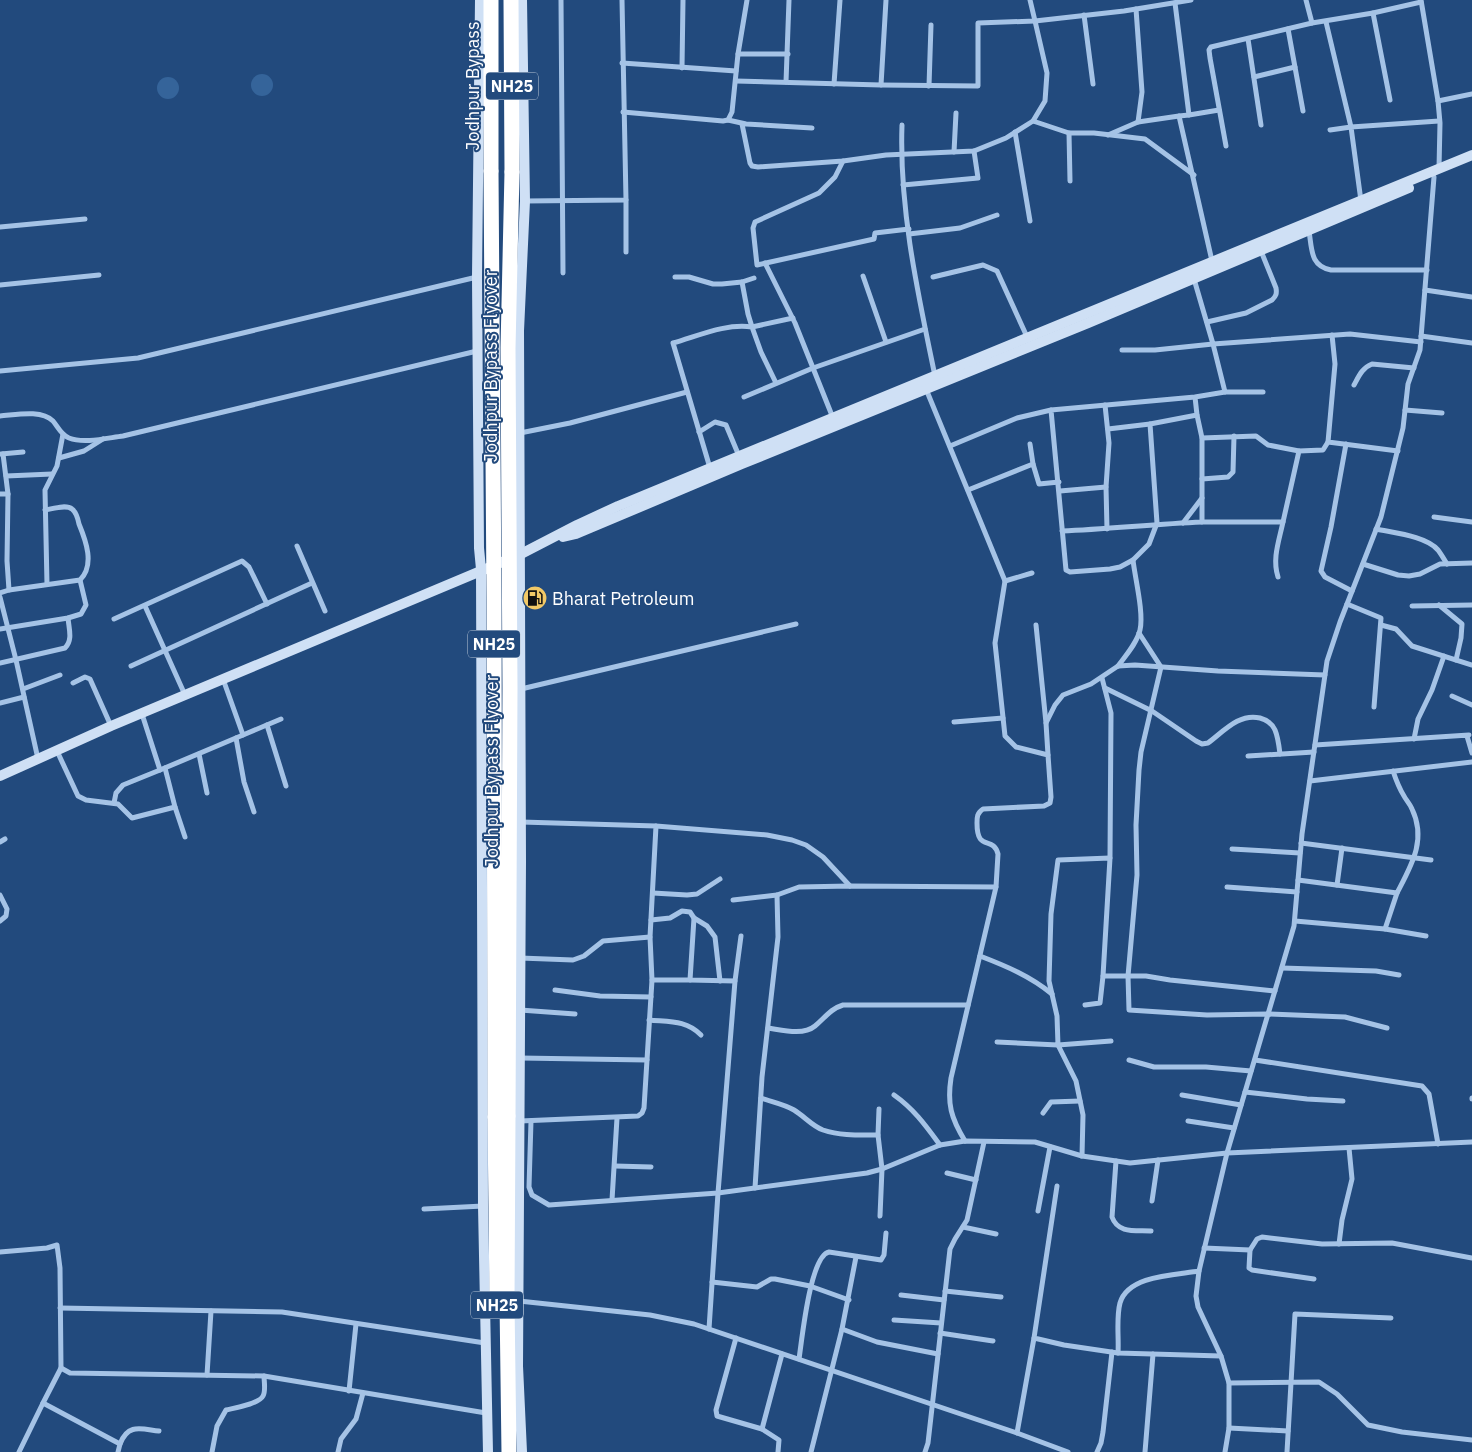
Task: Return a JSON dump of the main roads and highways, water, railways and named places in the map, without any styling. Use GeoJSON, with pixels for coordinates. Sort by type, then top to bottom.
{"type":"FeatureCollection","features":[{"type":"Feature","properties":{"kind":"highway","name":"Jodhpur Bypass"},"geometry":{"type":"LineString","coordinates":[[491,0],[491,171]]}},
{"type":"Feature","properties":{"kind":"highway","name":"Jodhpur Bypass Flyover"},"geometry":{"type":"LineString","coordinates":[[502,1159],[508,1118],[510,679],[508,348],[512,172],[511,0]]}},
{"type":"Feature","properties":{"kind":"highway","name":"Jodhpur Bypass Flyover"},"geometry":{"type":"LineString","coordinates":[[491,171],[494,589],[508,1118]]}},
{"type":"Feature","properties":{"kind":"highway"},"geometry":{"type":"LineString","coordinates":[[483,1142],[502,1159],[520,1139]]}},
{"type":"Feature","properties":{"kind":"highway","name":"NH25"},"geometry":{"type":"LineString","coordinates":[[499,1452],[502,1159]]}},
{"type":"Feature","properties":{"kind":"highway","name":"NH25"},"geometry":{"type":"LineString","coordinates":[[502,1159],[507,1282],[509,1452]]}},
{"type":"Feature","properties":{"kind":"place","name":"Bharat Petroleum"},"geometry":{"type":"Point","coordinates":[535,598]}}]}
